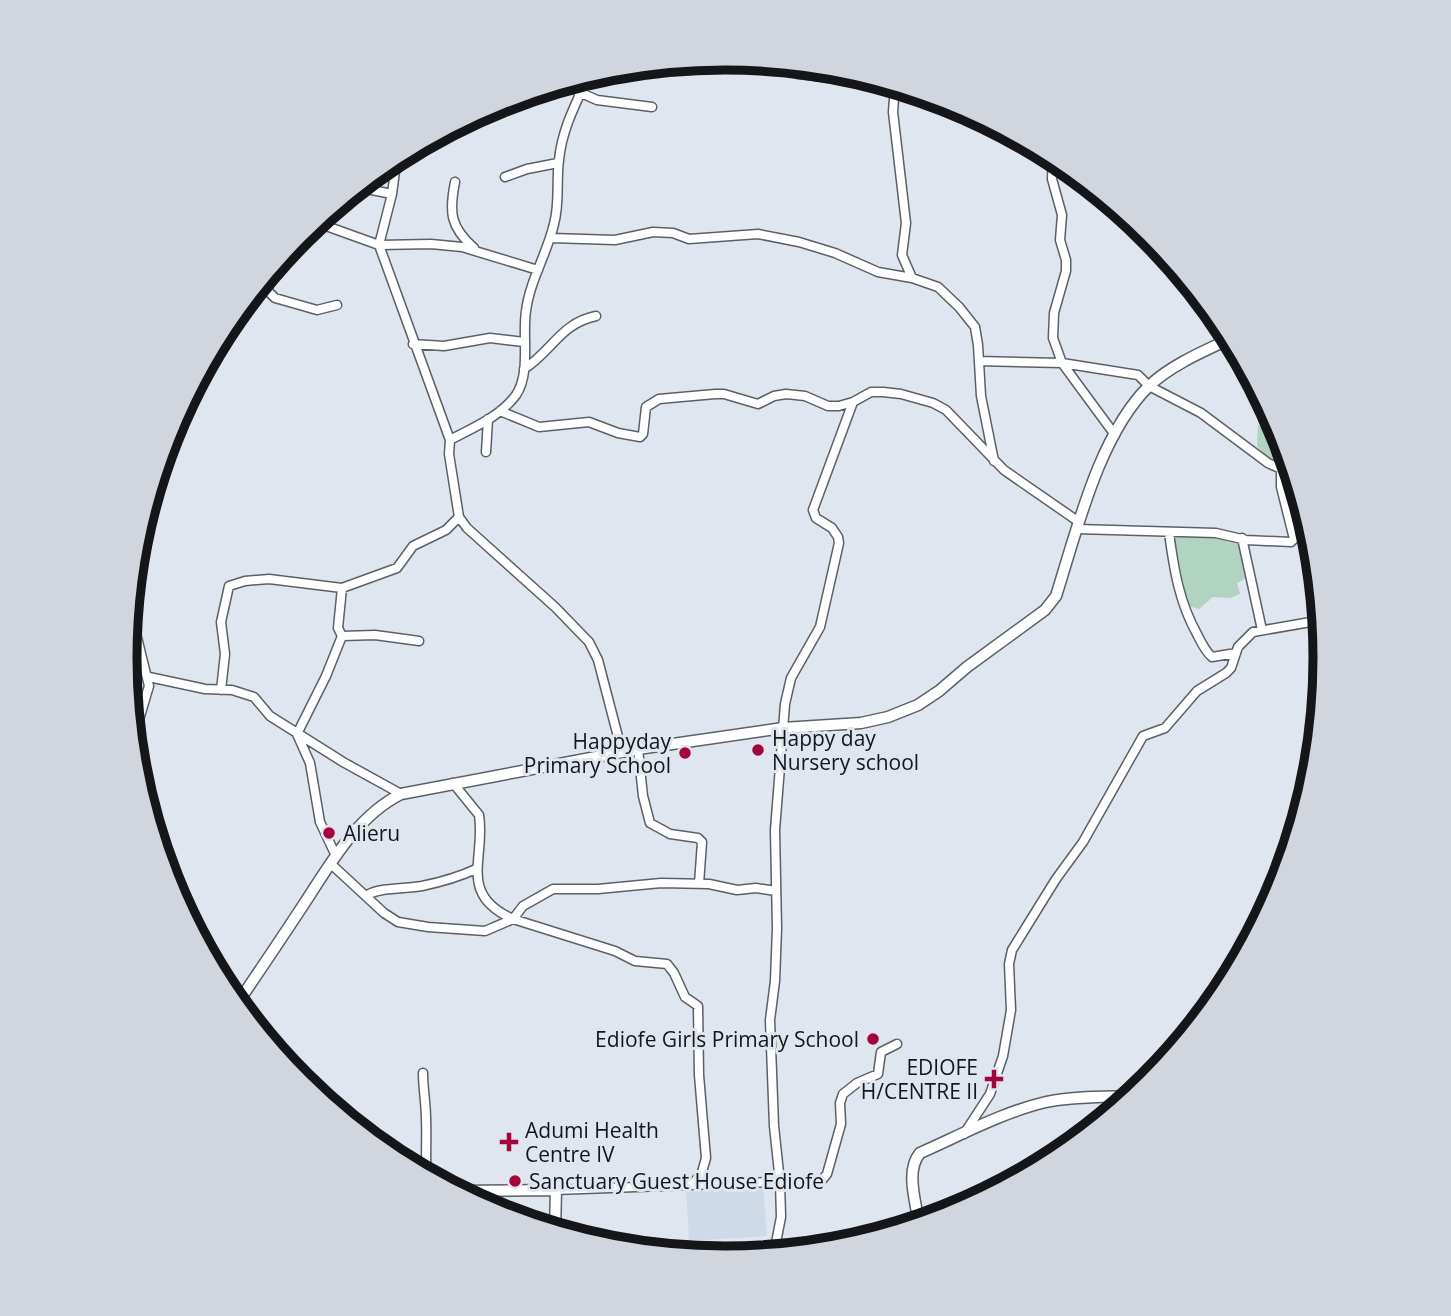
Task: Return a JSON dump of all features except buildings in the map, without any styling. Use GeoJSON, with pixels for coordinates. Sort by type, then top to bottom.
{"type":"FeatureCollection","features":[{"type":"Feature","properties":{"kind":"street"},"geometry":{"type":"LineString","coordinates":[[450,440],[500,411],[516,395],[524,369],[528,302],[551,238],[559,202],[558,163],[565,128],[583,88]]}},
{"type":"Feature","properties":{"kind":"street"},"geometry":{"type":"LineString","coordinates":[[573,90],[602,101],[652,107]]}},
{"type":"Feature","properties":{"kind":"street"},"geometry":{"type":"LineString","coordinates":[[893,94],[906,223],[902,255],[912,278]]}},
{"type":"Feature","properties":{"kind":"street"},"geometry":{"type":"LineString","coordinates":[[505,177],[527,169],[558,163]]}},
{"type":"Feature","properties":{"kind":"street"},"geometry":{"type":"LineString","coordinates":[[1052,169],[1052,179],[1062,215],[1059,231],[1066,271],[1057,297],[1052,330],[1062,363],[1115,435]]}},
{"type":"Feature","properties":{"kind":"street"},"geometry":{"type":"LineString","coordinates":[[395,172],[379,245],[450,440],[449,454],[458,517],[589,642],[598,660],[622,752]]}},
{"type":"Feature","properties":{"kind":"street"},"geometry":{"type":"LineString","coordinates":[[455,182],[451,210],[454,222],[462,237],[477,250]]}},
{"type":"Feature","properties":{"kind":"street"},"geometry":{"type":"LineString","coordinates":[[371,190],[392,194]]}},
{"type":"Feature","properties":{"kind":"street"},"geometry":{"type":"LineString","coordinates":[[327,226],[379,245],[432,244],[477,250],[538,270]]}},
{"type":"Feature","properties":{"kind":"street"},"geometry":{"type":"LineString","coordinates":[[551,238],[615,240],[664,232],[680,234],[689,239],[774,235],[835,253],[878,272],[912,278],[938,287],[971,321],[977,337],[981,396],[994,462]]}},
{"type":"Feature","properties":{"kind":"street"},"geometry":{"type":"LineString","coordinates":[[269,288],[275,298],[317,310],[337,304]]}},
{"type":"Feature","properties":{"kind":"street"},"geometry":{"type":"LineString","coordinates":[[524,369],[544,353],[564,330],[574,323],[596,316]]}},
{"type":"Feature","properties":{"kind":"street"},"geometry":{"type":"LineString","coordinates":[[413,344],[444,346],[490,338],[524,342]]}},
{"type":"Feature","properties":{"kind":"street"},"geometry":{"type":"LineString","coordinates":[[244,994],[334,860],[366,818],[401,794],[638,749],[783,728],[861,723],[888,718],[928,698],[1045,610],[1056,596],[1093,480],[1131,408],[1149,386],[1222,343]]}},
{"type":"Feature","properties":{"kind":"street"},"geometry":{"type":"LineString","coordinates":[[500,411],[539,427],[589,422],[618,433],[640,437],[643,435],[646,407],[659,399],[724,394],[758,404],[786,394],[805,396],[828,406],[839,406],[871,392],[901,394],[933,403],[946,410],[994,462],[1078,526],[1169,533],[1216,533],[1242,538],[1293,541],[1281,487],[1281,470],[1201,413],[1149,386],[1138,375],[1062,363],[979,361]]}},
{"type":"Feature","properties":{"kind":"street"},"geometry":{"type":"LineString","coordinates":[[776,1244],[781,1217],[780,1182],[774,1126],[769,1020],[775,981],[775,830],[783,728],[791,678],[820,627],[839,543],[835,531],[816,518],[813,510],[853,402]]}},
{"type":"Feature","properties":{"kind":"street"},"geometry":{"type":"LineString","coordinates":[[486,452],[488,419]]}},
{"type":"Feature","properties":{"kind":"street"},"geometry":{"type":"LineString","coordinates":[[221,690],[225,654],[221,621],[229,586],[245,581],[269,579],[342,588],[397,568],[413,546],[446,530],[458,517]]}},
{"type":"Feature","properties":{"kind":"street"},"geometry":{"type":"LineString","coordinates":[[1169,533],[1178,588],[1185,611],[1206,651],[1212,657],[1236,653]]}},
{"type":"Feature","properties":{"kind":"street"},"geometry":{"type":"LineString","coordinates":[[1242,538],[1262,629]]}},
{"type":"Feature","properties":{"kind":"street"},"geometry":{"type":"LineString","coordinates":[[342,588],[338,628],[342,635]]}},
{"type":"Feature","properties":{"kind":"street"},"geometry":{"type":"LineString","coordinates":[[964,1133],[990,1094],[1003,1056],[1011,1010],[1009,964],[1013,950],[1083,842],[1143,736],[1165,728],[1197,691],[1226,673],[1247,638],[1262,629],[1312,621]]}},
{"type":"Feature","properties":{"kind":"street"},"geometry":{"type":"LineString","coordinates":[[342,635],[375,635],[419,641]]}},
{"type":"Feature","properties":{"kind":"street"},"geometry":{"type":"LineString","coordinates":[[297,734],[326,676],[342,635]]}},
{"type":"Feature","properties":{"kind":"street"},"geometry":{"type":"LineString","coordinates":[[138,640],[149,677],[148,693],[141,715]]}},
{"type":"Feature","properties":{"kind":"street"},"geometry":{"type":"LineString","coordinates":[[149,677],[245,692],[254,697],[270,716],[297,734],[401,794]]}},
{"type":"Feature","properties":{"kind":"street"},"geometry":{"type":"LineString","coordinates":[[297,734],[310,763],[320,822],[334,860],[384,913],[398,922],[428,927],[485,930],[513,919],[523,906],[553,889],[598,889],[661,883],[776,891]]}},
{"type":"Feature","properties":{"kind":"street"},"geometry":{"type":"LineString","coordinates":[[638,749],[643,796],[650,823],[670,834],[698,838],[702,842],[699,884]]}},
{"type":"Feature","properties":{"kind":"street"},"geometry":{"type":"LineString","coordinates":[[453,783],[481,819],[476,869],[480,886],[490,904],[513,919],[615,951],[635,961],[667,964],[685,997],[698,1006],[699,1075],[706,1158],[702,1172],[693,1184]]}},
{"type":"Feature","properties":{"kind":"street"},"geometry":{"type":"LineString","coordinates":[[367,895],[374,891],[420,887],[457,878],[476,869]]}},
{"type":"Feature","properties":{"kind":"street"},"geometry":{"type":"LineString","coordinates":[[478,1191],[780,1182],[825,1178],[841,1124],[840,1103],[843,1094],[857,1083],[878,1074],[881,1052],[897,1044]]}},
{"type":"Feature","properties":{"kind":"street"},"geometry":{"type":"LineString","coordinates":[[423,1073],[427,1121],[426,1164]]}},
{"type":"Feature","properties":{"kind":"street"},"geometry":{"type":"LineString","coordinates":[[918,1214],[912,1172],[913,1161],[920,1153],[1027,1107],[1070,1098],[1117,1097]]}},
{"type":"Feature","properties":{"kind":"street"},"geometry":{"type":"LineString","coordinates":[[555,1221],[556,1190]]}},
{"type":"Feature","properties":{"kind":"shaded area"},"geometry":{"type":"Polygon","coordinates":[[[763,1185],[767,1236],[689,1241],[686,1190],[763,1185]]]}},
{"type":"Feature","properties":{"kind":"green space"},"geometry":{"type":"Polygon","coordinates":[[[1258,425],[1267,429],[1281,466],[1269,460],[1257,446],[1258,425]]]}},
{"type":"Feature","properties":{"kind":"green space"},"geometry":{"type":"Polygon","coordinates":[[[1174,536],[1214,538],[1241,545],[1250,576],[1237,583],[1240,594],[1230,598],[1213,597],[1199,609],[1188,606],[1174,536]]]}},
{"type":"Feature","properties":{"kind":"place","name":"Happy day Nursery school"},"geometry":{"type":"Point","coordinates":[758,750]}},
{"type":"Feature","properties":{"kind":"place","name":"Happyday Primary School"},"geometry":{"type":"Point","coordinates":[685,753]}},
{"type":"Feature","properties":{"kind":"place","name":"Alieru"},"geometry":{"type":"Point","coordinates":[329,833]}},
{"type":"Feature","properties":{"kind":"place","name":"Ediofe Girls Primary School"},"geometry":{"type":"Point","coordinates":[873,1039]}},
{"type":"Feature","properties":{"kind":"place","name":"EDIOFE H/CENTRE II"},"geometry":{"type":"Point","coordinates":[994,1079]}},
{"type":"Feature","properties":{"kind":"place","name":"Adumi Health Centre IV"},"geometry":{"type":"Point","coordinates":[509,1142]}},
{"type":"Feature","properties":{"kind":"place","name":"Sanctuary Guest House Ediofe"},"geometry":{"type":"Point","coordinates":[515,1181]}}]}
